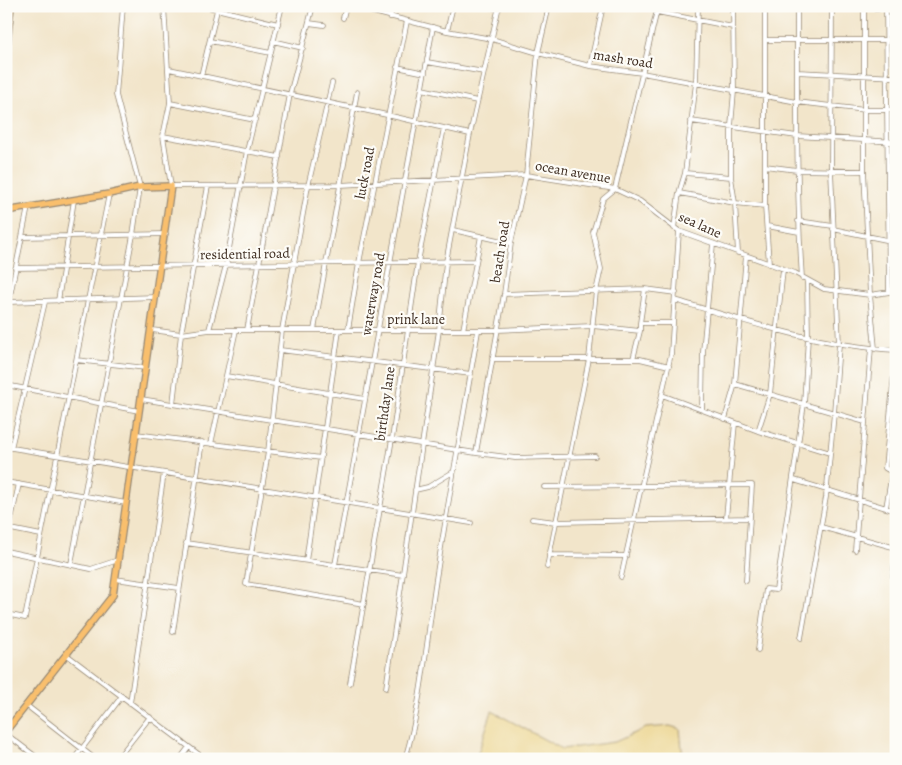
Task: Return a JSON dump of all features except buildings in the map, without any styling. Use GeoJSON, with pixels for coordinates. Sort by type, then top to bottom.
{"type":"FeatureCollection","features":[{"type":"Feature","properties":{"kind":"main road"},"geometry":{"type":"LineString","coordinates":[[6,54],[11,6]]}},
{"type":"Feature","properties":{"kind":"main road"},"geometry":{"type":"LineString","coordinates":[[6,211],[109,194],[140,186],[171,186],[166,234],[113,595],[6,733]]}},
{"type":"Feature","properties":{"kind":"street"},"geometry":{"type":"LineString","coordinates":[[71,564],[133,234],[140,186],[116,95],[122,6]]}},
{"type":"Feature","properties":{"kind":"street"},"geometry":{"type":"LineString","coordinates":[[164,6],[170,103],[163,136],[171,186]]}},
{"type":"Feature","properties":{"kind":"street"},"geometry":{"type":"LineString","coordinates":[[204,6],[278,24]]}},
{"type":"Feature","properties":{"kind":"street"},"geometry":{"type":"LineString","coordinates":[[209,330],[226,265],[247,151],[282,6]]}},
{"type":"Feature","properties":{"kind":"street"},"geometry":{"type":"LineString","coordinates":[[247,330],[290,94],[313,6]]}},
{"type":"Feature","properties":{"kind":"street"},"geometry":{"type":"LineString","coordinates":[[343,18],[346,6]]}},
{"type":"Feature","properties":{"kind":"street","name":"mash road"},"geometry":{"type":"LineString","coordinates":[[350,6],[447,31],[492,39],[590,66],[642,73],[797,102],[865,110],[896,110]]}},
{"type":"Feature","properties":{"kind":"street"},"geometry":{"type":"LineString","coordinates":[[390,17],[393,6]]}},
{"type":"Feature","properties":{"kind":"street"},"geometry":{"type":"LineString","coordinates":[[447,31],[453,6]]}},
{"type":"Feature","properties":{"kind":"street"},"geometry":{"type":"LineString","coordinates":[[386,688],[434,369],[446,262],[470,134],[499,8],[487,6]]}},
{"type":"Feature","properties":{"kind":"street","name":"beach road"},"geometry":{"type":"LineString","coordinates":[[476,453],[511,243],[526,175],[538,53],[549,6]]}},
{"type":"Feature","properties":{"kind":"street"},"geometry":{"type":"LineString","coordinates":[[590,66],[603,6]]}},
{"type":"Feature","properties":{"kind":"street"},"geometry":{"type":"LineString","coordinates":[[615,189],[658,6]]}},
{"type":"Feature","properties":{"kind":"street"},"geometry":{"type":"LineString","coordinates":[[674,228],[679,193],[685,173],[696,83],[698,6]]}},
{"type":"Feature","properties":{"kind":"street"},"geometry":{"type":"LineString","coordinates":[[733,6],[734,91],[731,126],[731,177],[735,203],[738,253]]}},
{"type":"Feature","properties":{"kind":"street"},"geometry":{"type":"LineString","coordinates":[[765,6],[765,206],[769,264]]}},
{"type":"Feature","properties":{"kind":"street"},"geometry":{"type":"LineString","coordinates":[[802,278],[797,170],[797,7],[896,8]]}},
{"type":"Feature","properties":{"kind":"street"},"geometry":{"type":"LineString","coordinates":[[801,638],[826,490],[834,413],[838,344],[831,170],[832,7]]}},
{"type":"Feature","properties":{"kind":"street"},"geometry":{"type":"LineString","coordinates":[[855,550],[873,349],[864,171],[864,7]]}},
{"type":"Feature","properties":{"kind":"street"},"geometry":{"type":"LineString","coordinates":[[886,7],[889,292]]}},
{"type":"Feature","properties":{"kind":"street"},"geometry":{"type":"LineString","coordinates":[[201,76],[218,8]]}},
{"type":"Feature","properties":{"kind":"street"},"geometry":{"type":"LineString","coordinates":[[657,12],[734,28]]}},
{"type":"Feature","properties":{"kind":"street","name":"luck road"},"geometry":{"type":"LineString","coordinates":[[348,330],[374,184],[407,21]]}},
{"type":"Feature","properties":{"kind":"street"},"geometry":{"type":"LineString","coordinates":[[310,23],[324,26]]}},
{"type":"Feature","properties":{"kind":"street","name":"waterway road"},"geometry":{"type":"LineString","coordinates":[[335,565],[433,27]]}},
{"type":"Feature","properties":{"kind":"street"},"geometry":{"type":"LineString","coordinates":[[765,40],[896,40]]}},
{"type":"Feature","properties":{"kind":"street"},"geometry":{"type":"LineString","coordinates":[[210,41],[271,53]]}},
{"type":"Feature","properties":{"kind":"street"},"geometry":{"type":"LineString","coordinates":[[273,41],[303,48]]}},
{"type":"Feature","properties":{"kind":"street"},"geometry":{"type":"LineString","coordinates":[[427,62],[484,72]]}},
{"type":"Feature","properties":{"kind":"street"},"geometry":{"type":"LineString","coordinates":[[397,67],[424,73]]}},
{"type":"Feature","properties":{"kind":"street"},"geometry":{"type":"LineString","coordinates":[[169,70],[290,94],[470,134]]}},
{"type":"Feature","properties":{"kind":"street"},"geometry":{"type":"LineString","coordinates":[[797,72],[896,77]]}},
{"type":"Feature","properties":{"kind":"street"},"geometry":{"type":"LineString","coordinates":[[332,83],[308,186],[282,330],[268,452],[246,584],[364,604]]}},
{"type":"Feature","properties":{"kind":"street"},"geometry":{"type":"LineString","coordinates":[[422,89],[477,102]]}},
{"type":"Feature","properties":{"kind":"street"},"geometry":{"type":"LineString","coordinates":[[314,330],[357,92]]}},
{"type":"Feature","properties":{"kind":"street"},"geometry":{"type":"LineString","coordinates":[[170,103],[254,120]]}},
{"type":"Feature","properties":{"kind":"street"},"geometry":{"type":"LineString","coordinates":[[691,120],[797,136],[896,142]]}},
{"type":"Feature","properties":{"kind":"street","name":"birthday lane"},"geometry":{"type":"LineString","coordinates":[[350,683],[392,439],[418,262],[444,128]]}},
{"type":"Feature","properties":{"kind":"street"},"geometry":{"type":"LineString","coordinates":[[163,136],[279,157]]}},
{"type":"Feature","properties":{"kind":"street"},"geometry":{"type":"LineString","coordinates":[[765,166],[797,170],[864,171]]}},
{"type":"Feature","properties":{"kind":"street"},"geometry":{"type":"LineString","coordinates":[[685,173],[731,177]]}},
{"type":"Feature","properties":{"kind":"street","name":"ocean avenue"},"geometry":{"type":"LineString","coordinates":[[171,186],[340,186],[526,175],[615,189]]}},
{"type":"Feature","properties":{"kind":"street"},"geometry":{"type":"LineString","coordinates":[[173,404],[181,334],[208,186]]}},
{"type":"Feature","properties":{"kind":"street","name":"ocean avenue"},"geometry":{"type":"LineString","coordinates":[[547,566],[589,359],[596,291],[601,270],[593,232],[603,199],[615,189]]}},
{"type":"Feature","properties":{"kind":"street","name":"sea lane"},"geometry":{"type":"LineString","coordinates":[[615,189],[640,201],[679,231],[783,269],[824,289],[870,295],[896,291]]}},
{"type":"Feature","properties":{"kind":"street"},"geometry":{"type":"LineString","coordinates":[[679,193],[735,203],[765,206]]}},
{"type":"Feature","properties":{"kind":"street"},"geometry":{"type":"LineString","coordinates":[[6,614],[25,618],[109,194]]}},
{"type":"Feature","properties":{"kind":"street"},"geometry":{"type":"LineString","coordinates":[[58,301],[74,200]]}},
{"type":"Feature","properties":{"kind":"street"},"geometry":{"type":"LineString","coordinates":[[6,316],[28,207]]}},
{"type":"Feature","properties":{"kind":"street"},"geometry":{"type":"LineString","coordinates":[[798,221],[896,242]]}},
{"type":"Feature","properties":{"kind":"street"},"geometry":{"type":"LineString","coordinates":[[767,226],[799,232]]}},
{"type":"Feature","properties":{"kind":"street"},"geometry":{"type":"LineString","coordinates":[[453,230],[511,243]]}},
{"type":"Feature","properties":{"kind":"street"},"geometry":{"type":"LineString","coordinates":[[621,577],[669,366],[676,293],[679,231]]}},
{"type":"Feature","properties":{"kind":"street"},"geometry":{"type":"LineString","coordinates":[[22,237],[166,234]]}},
{"type":"Feature","properties":{"kind":"street"},"geometry":{"type":"LineString","coordinates":[[462,330],[481,236]]}},
{"type":"Feature","properties":{"kind":"street"},"geometry":{"type":"LineString","coordinates":[[702,409],[703,352],[713,244]]}},
{"type":"Feature","properties":{"kind":"street"},"geometry":{"type":"LineString","coordinates":[[724,419],[735,384],[746,256]]}},
{"type":"Feature","properties":{"kind":"street","name":"residential road"},"geometry":{"type":"LineString","coordinates":[[15,268],[476,261]]}},
{"type":"Feature","properties":{"kind":"street"},"geometry":{"type":"LineString","coordinates":[[758,431],[770,394],[783,269]]}},
{"type":"Feature","properties":{"kind":"street"},"geometry":{"type":"LineString","coordinates":[[758,650],[766,589],[776,590],[799,444],[804,404],[808,337],[808,280]]}},
{"type":"Feature","properties":{"kind":"street"},"geometry":{"type":"LineString","coordinates":[[633,359],[640,331],[645,289]]}},
{"type":"Feature","properties":{"kind":"street"},"geometry":{"type":"LineString","coordinates":[[504,294],[645,289],[676,293]]}},
{"type":"Feature","properties":{"kind":"street"},"geometry":{"type":"LineString","coordinates":[[9,302],[87,301],[156,297]]}},
{"type":"Feature","properties":{"kind":"street"},"geometry":{"type":"LineString","coordinates":[[675,300],[776,330],[838,344],[896,352],[885,468],[892,472],[886,508]]}},
{"type":"Feature","properties":{"kind":"street"},"geometry":{"type":"LineString","coordinates":[[45,302],[25,389],[9,447],[471,523]]}},
{"type":"Feature","properties":{"kind":"street"},"geometry":{"type":"LineString","coordinates":[[640,323],[673,323]]}},
{"type":"Feature","properties":{"kind":"street","name":"prink lane"},"geometry":{"type":"LineString","coordinates":[[152,330],[181,334],[209,330],[407,331],[593,326],[640,331]]}},
{"type":"Feature","properties":{"kind":"street"},"geometry":{"type":"LineString","coordinates":[[211,444],[236,330]]}},
{"type":"Feature","properties":{"kind":"street"},"geometry":{"type":"LineString","coordinates":[[306,561],[339,330]]}},
{"type":"Feature","properties":{"kind":"street"},"geometry":{"type":"LineString","coordinates":[[405,759],[418,698],[445,518],[478,330]]}},
{"type":"Feature","properties":{"kind":"street"},"geometry":{"type":"LineString","coordinates":[[280,350],[471,374]]}},
{"type":"Feature","properties":{"kind":"street"},"geometry":{"type":"LineString","coordinates":[[492,359],[640,359],[669,366]]}},
{"type":"Feature","properties":{"kind":"street"},"geometry":{"type":"LineString","coordinates":[[76,360],[146,368]]}},
{"type":"Feature","properties":{"kind":"street"},"geometry":{"type":"LineString","coordinates":[[226,376],[365,398]]}},
{"type":"Feature","properties":{"kind":"street"},"geometry":{"type":"LineString","coordinates":[[735,384],[865,422]]}},
{"type":"Feature","properties":{"kind":"street"},"geometry":{"type":"LineString","coordinates":[[6,385],[140,411]]}},
{"type":"Feature","properties":{"kind":"street"},"geometry":{"type":"LineString","coordinates":[[662,395],[758,431],[830,453]]}},
{"type":"Feature","properties":{"kind":"street"},"geometry":{"type":"LineString","coordinates":[[141,399],[476,453],[516,458],[595,456]]}},
{"type":"Feature","properties":{"kind":"street"},"geometry":{"type":"LineString","coordinates":[[726,518],[735,423]]}},
{"type":"Feature","properties":{"kind":"street"},"geometry":{"type":"LineString","coordinates":[[136,434],[321,458]]}},
{"type":"Feature","properties":{"kind":"street"},"geometry":{"type":"LineString","coordinates":[[173,632],[202,442]]}},
{"type":"Feature","properties":{"kind":"street"},"geometry":{"type":"LineString","coordinates":[[130,703],[164,472]]}},
{"type":"Feature","properties":{"kind":"street"},"geometry":{"type":"LineString","coordinates":[[415,490],[428,487],[453,472]]}},
{"type":"Feature","properties":{"kind":"street"},"geometry":{"type":"LineString","coordinates":[[794,480],[896,511]]}},
{"type":"Feature","properties":{"kind":"street"},"geometry":{"type":"LineString","coordinates":[[6,482],[126,503]]}},
{"type":"Feature","properties":{"kind":"street"},"geometry":{"type":"LineString","coordinates":[[6,542],[18,484]]}},
{"type":"Feature","properties":{"kind":"street"},"geometry":{"type":"LineString","coordinates":[[544,487],[752,485],[746,581]]}},
{"type":"Feature","properties":{"kind":"street"},"geometry":{"type":"LineString","coordinates":[[532,518],[556,522],[750,518]]}},
{"type":"Feature","properties":{"kind":"street"},"geometry":{"type":"LineString","coordinates":[[821,527],[896,548]]}},
{"type":"Feature","properties":{"kind":"street"},"geometry":{"type":"LineString","coordinates":[[8,528],[41,535]]}},
{"type":"Feature","properties":{"kind":"street"},"geometry":{"type":"LineString","coordinates":[[186,543],[403,575]]}},
{"type":"Feature","properties":{"kind":"street"},"geometry":{"type":"LineString","coordinates":[[6,551],[91,569],[118,560]]}},
{"type":"Feature","properties":{"kind":"street"},"geometry":{"type":"LineString","coordinates":[[893,576],[896,553]]}},
{"type":"Feature","properties":{"kind":"street"},"geometry":{"type":"LineString","coordinates":[[550,554],[626,556]]}},
{"type":"Feature","properties":{"kind":"street"},"geometry":{"type":"LineString","coordinates":[[115,579],[179,588]]}},
{"type":"Feature","properties":{"kind":"street"},"geometry":{"type":"LineString","coordinates":[[66,654],[205,759]]}},
{"type":"Feature","properties":{"kind":"street"},"geometry":{"type":"LineString","coordinates":[[74,759],[122,696]]}},
{"type":"Feature","properties":{"kind":"street"},"geometry":{"type":"LineString","coordinates":[[26,705],[95,759]]}},
{"type":"Feature","properties":{"kind":"street"},"geometry":{"type":"LineString","coordinates":[[117,759],[150,717]]}},
{"type":"Feature","properties":{"kind":"street"},"geometry":{"type":"LineString","coordinates":[[6,733],[39,759]]}},
{"type":"Feature","properties":{"kind":"street"},"geometry":{"type":"LineString","coordinates":[[180,759],[189,747]]}},
{"type":"Feature","properties":{"kind":"sand"},"geometry":{"type":"Polygon","coordinates":[[[492,711],[562,749],[615,742],[646,728],[670,726],[680,729],[683,759],[476,759],[492,711]]]}}]}
